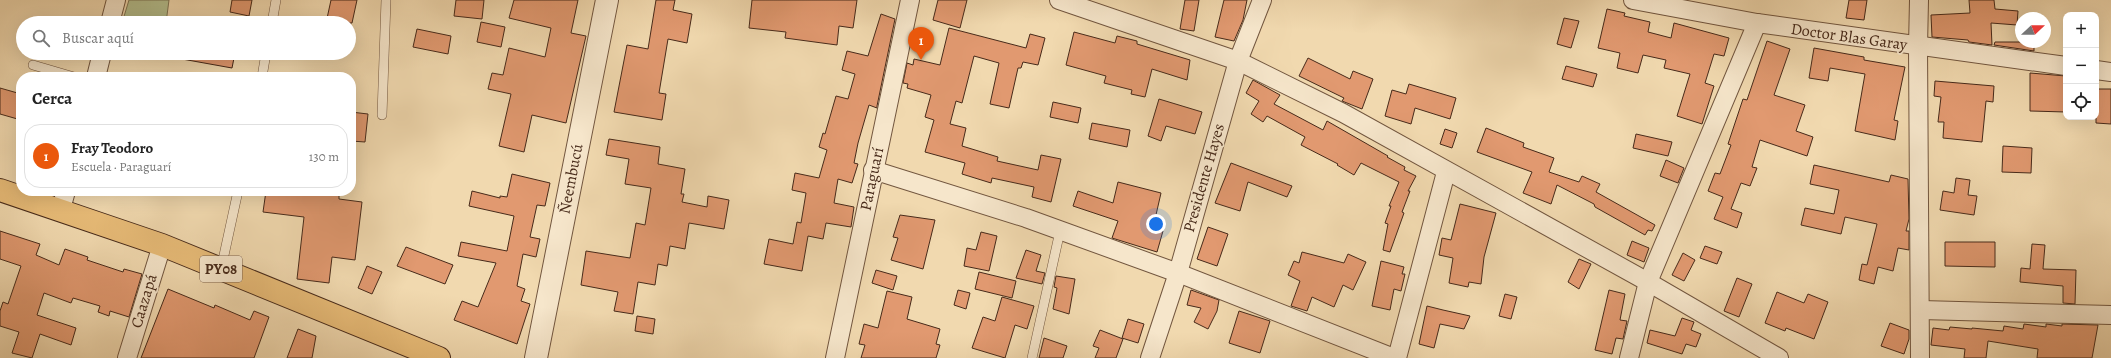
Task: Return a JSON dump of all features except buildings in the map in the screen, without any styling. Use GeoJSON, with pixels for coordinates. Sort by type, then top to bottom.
{"type":"FeatureCollection","features":[{"type":"Feature","properties":{"kind":"highway","name":"PY08"},"geometry":{"type":"LineString","coordinates":[[0,190],[16,193]]}},
{"type":"Feature","properties":{"kind":"highway","name":"PY08"},"geometry":{"type":"LineString","coordinates":[[38,196],[63,200],[162,245],[439,358]]}},
{"type":"Feature","properties":{"kind":"street"},"geometry":{"type":"LineString","coordinates":[[112,16],[116,0]]}},
{"type":"Feature","properties":{"kind":"street","name":"Ñeembucú"},"geometry":{"type":"LineString","coordinates":[[536,358],[607,0]]}},
{"type":"Feature","properties":{"kind":"street","name":"Paraguarí"},"geometry":{"type":"LineString","coordinates":[[835,358],[873,170],[910,0]]}},
{"type":"Feature","properties":{"kind":"street"},"geometry":{"type":"LineString","coordinates":[[1059,0],[1238,60],[1343,113],[1446,172],[1648,282],[1778,358]]}},
{"type":"Feature","properties":{"kind":"street","name":"Presidente Hayes"},"geometry":{"type":"LineString","coordinates":[[1150,358],[1178,273],[1238,60],[1262,0]]}},
{"type":"Feature","properties":{"kind":"street","name":"Doctor Blas Garay"},"geometry":{"type":"LineString","coordinates":[[1633,0],[1757,24],[2063,66]]}},
{"type":"Feature","properties":{"kind":"street"},"geometry":{"type":"LineString","coordinates":[[1919,0],[1920,358]]}},
{"type":"Feature","properties":{"kind":"street"},"geometry":{"type":"LineString","coordinates":[[1629,358],[1648,282],[1757,24]]}},
{"type":"Feature","properties":{"kind":"street"},"geometry":{"type":"LineString","coordinates":[[97,72],[100,60]]}},
{"type":"Feature","properties":{"kind":"street"},"geometry":{"type":"LineString","coordinates":[[2099,70],[2111,72]]}},
{"type":"Feature","properties":{"kind":"street"},"geometry":{"type":"LineString","coordinates":[[873,170],[1060,231],[1178,273],[1395,358],[1446,172]]}},
{"type":"Feature","properties":{"kind":"street","name":"Caazapá"},"geometry":{"type":"LineString","coordinates":[[127,358],[162,245]]}},
{"type":"Feature","properties":{"kind":"street"},"geometry":{"type":"LineString","coordinates":[[1921,310],[2111,315]]}},
{"type":"Feature","properties":{"kind":"lane"},"geometry":{"type":"LineString","coordinates":[[273,16],[276,0]]}},
{"type":"Feature","properties":{"kind":"lane"},"geometry":{"type":"LineString","coordinates":[[382,115],[386,0]]}},
{"type":"Feature","properties":{"kind":"lane"},"geometry":{"type":"LineString","coordinates":[[263,72],[265,60]]}},
{"type":"Feature","properties":{"kind":"lane"},"geometry":{"type":"LineString","coordinates":[[33,65],[57,72]]}},
{"type":"Feature","properties":{"kind":"lane"},"geometry":{"type":"LineString","coordinates":[[221,269],[237,196]]}},
{"type":"Feature","properties":{"kind":"lane"},"geometry":{"type":"LineString","coordinates":[[1032,358],[1060,231]]}},
{"type":"Feature","properties":{"kind":"green space"},"geometry":{"type":"Polygon","coordinates":[[[129,0],[169,0],[167,16],[124,16],[129,0]]]}},
{"type":"Feature","properties":{"kind":"place","name":"Fray Teodoro"},"geometry":{"type":"Point","coordinates":[921,60]}}]}
